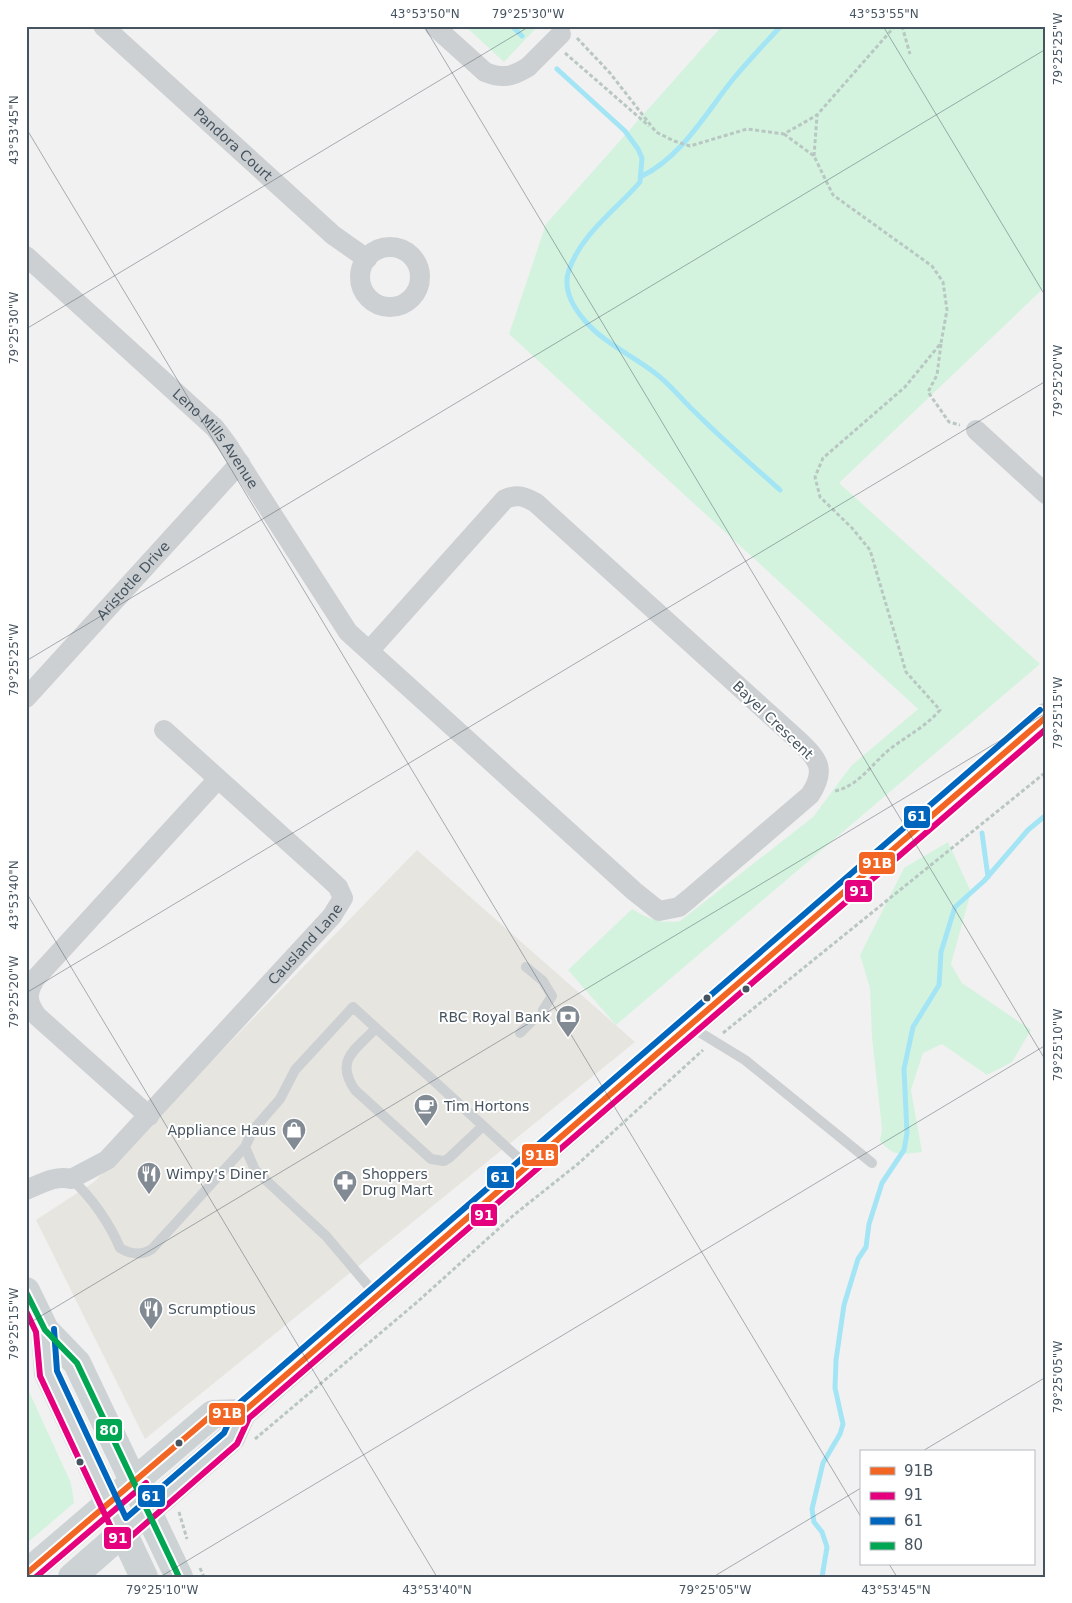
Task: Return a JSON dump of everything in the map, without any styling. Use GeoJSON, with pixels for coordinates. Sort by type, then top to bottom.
{"type":"FeatureCollection","features":[{"type":"Feature","properties":{"kind":"main road"},"geometry":{"type":"LineString","coordinates":[[72,1577],[231,1438],[242,1413],[526,1165],[1046,717]]}},
{"type":"Feature","properties":{"kind":"main road"},"geometry":{"type":"LineString","coordinates":[[26,1291],[45,1330],[77,1363],[147,1511],[188,1569]]}},
{"type":"Feature","properties":{"kind":"main road"},"geometry":{"type":"LineString","coordinates":[[45,1330],[48,1373],[144,1577]]}},
{"type":"Feature","properties":{"kind":"main road"},"geometry":{"type":"LineString","coordinates":[[26,1574],[213,1414],[242,1413]]}},
{"type":"Feature","properties":{"kind":"street","name":"Pandora Court"},"geometry":{"type":"LineString","coordinates":[[103,26],[333,235],[366,259]]}},
{"type":"Feature","properties":{"kind":"street"},"geometry":{"type":"LineString","coordinates":[[434,26],[490,74],[507,78],[528,67],[567,37]]}},
{"type":"Feature","properties":{"kind":"street","name":"Leno Mills Avenue"},"geometry":{"type":"LineString","coordinates":[[26,256],[201,415],[227,444],[332,609],[348,632],[369,652]]}},
{"type":"Feature","properties":{"kind":"street"},"geometry":{"type":"LineString","coordinates":[[976,430],[1046,494]]}},
{"type":"Feature","properties":{"kind":"street","name":"Aristotle Drive"},"geometry":{"type":"LineString","coordinates":[[26,698],[240,463]]}},
{"type":"Feature","properties":{"kind":"street","name":"Bayel Crescent"},"geometry":{"type":"LineString","coordinates":[[514,496],[524,496],[536,503],[808,750],[820,767],[819,782],[810,795],[690,898],[680,906],[659,911],[369,652],[505,499],[514,496]]}},
{"type":"Feature","properties":{"kind":"street","name":"Causland Lane"},"geometry":{"type":"LineString","coordinates":[[26,1190],[51,1179],[64,1177],[71,1179],[107,1160],[332,916],[343,898],[338,887],[164,730]]}},
{"type":"Feature","properties":{"kind":"street"},"geometry":{"type":"LineString","coordinates":[[149,1116],[37,1016],[28,998],[28,989],[35,978],[218,779]]}},
{"type":"Feature","properties":{"kind":"lane"},"geometry":{"type":"LineString","coordinates":[[526,967],[550,989],[552,996],[543,1010]]}},
{"type":"Feature","properties":{"kind":"lane"},"geometry":{"type":"LineString","coordinates":[[71,1179],[91,1201],[115,1236],[120,1248],[131,1253],[144,1253],[152,1249],[245,1147],[253,1130],[280,1099],[295,1070],[353,1007],[526,1165]]}},
{"type":"Feature","properties":{"kind":"lane"},"geometry":{"type":"LineString","coordinates":[[520,1033],[532,1021]]}},
{"type":"Feature","properties":{"kind":"lane"},"geometry":{"type":"LineString","coordinates":[[689,1026],[745,1060],[872,1163]]}},
{"type":"Feature","properties":{"kind":"lane"},"geometry":{"type":"LineString","coordinates":[[376,1028],[347,1059],[345,1070],[355,1090],[431,1159],[444,1161],[483,1126]]}},
{"type":"Feature","properties":{"kind":"lane"},"geometry":{"type":"LineString","coordinates":[[245,1147],[255,1170],[326,1236],[376,1295]]}},
{"type":"Feature","properties":{"kind":"path"},"geometry":{"type":"LineString","coordinates":[[784,134],[817,115],[895,26]]}},
{"type":"Feature","properties":{"kind":"path"},"geometry":{"type":"LineString","coordinates":[[902,26],[910,54]]}},
{"type":"Feature","properties":{"kind":"path"},"geometry":{"type":"LineString","coordinates":[[567,37],[656,132],[690,146],[747,129],[784,134],[814,156],[833,195],[932,266],[943,282],[947,310],[937,375],[928,392],[949,422],[976,430]]}},
{"type":"Feature","properties":{"kind":"path"},"geometry":{"type":"LineString","coordinates":[[567,37],[610,73],[656,132]]}},
{"type":"Feature","properties":{"kind":"path"},"geometry":{"type":"LineString","coordinates":[[814,156],[817,115]]}},
{"type":"Feature","properties":{"kind":"path"},"geometry":{"type":"LineString","coordinates":[[836,792],[853,783],[892,747],[927,725],[940,710],[906,672],[870,550],[852,528],[820,497],[815,477],[823,458],[905,387],[941,343]]}},
{"type":"Feature","properties":{"kind":"path"},"geometry":{"type":"LineString","coordinates":[[252,1442],[416,1303],[515,1214],[579,1163],[714,1041],[1046,772]]}},
{"type":"Feature","properties":{"kind":"path"},"geometry":{"type":"LineString","coordinates":[[181,1506],[179,1515],[190,1544]]}},
{"type":"Feature","properties":{"kind":"path"},"geometry":{"type":"LineString","coordinates":[[188,1569],[204,1577]]}},
{"type":"Feature","properties":{"kind":"shaded area"},"geometry":{"type":"Polygon","coordinates":[[[417,850],[635,1042],[145,1439],[36,1220],[94,1182],[417,850]]]}},
{"type":"Feature","properties":{"kind":"green space"},"geometry":{"type":"Polygon","coordinates":[[[465,26],[538,26],[504,62],[465,26]]]}},
{"type":"Feature","properties":{"kind":"green space"},"geometry":{"type":"Polygon","coordinates":[[[722,26],[1046,26],[1046,286],[839,483],[1040,664],[616,1025],[568,970],[632,909],[654,920],[666,922],[680,921],[813,817],[851,766],[918,709],[509,334],[546,224],[722,26]]]}},
{"type":"Feature","properties":{"kind":"green space"},"geometry":{"type":"Polygon","coordinates":[[[948,842],[971,892],[951,964],[962,983],[1031,1030],[1012,1062],[987,1075],[942,1044],[923,1053],[911,1090],[922,1152],[899,1154],[890,1150],[880,1141],[882,1129],[872,1037],[870,988],[860,955],[904,868],[948,842]]]}},
{"type":"Feature","properties":{"kind":"green space"},"geometry":{"type":"Polygon","coordinates":[[[26,1385],[71,1483],[74,1503],[26,1544],[26,1385]]]}},
{"type":"Feature","properties":{"kind":"waterway"},"geometry":{"type":"LineString","coordinates":[[512,26],[522,36]]}},
{"type":"Feature","properties":{"kind":"waterway"},"geometry":{"type":"LineString","coordinates":[[642,176],[656,168],[682,145],[734,78],[781,26]]}},
{"type":"Feature","properties":{"kind":"waterway"},"geometry":{"type":"LineString","coordinates":[[557,69],[625,131],[642,158],[640,182],[591,233],[575,257],[567,277],[568,291],[573,304],[593,329],[660,377],[717,433],[780,490]]}},
{"type":"Feature","properties":{"kind":"waterway"},"geometry":{"type":"LineString","coordinates":[[822,1577],[827,1547],[822,1532],[814,1522],[812,1509],[823,1463],[840,1434],[843,1424],[835,1388],[836,1360],[844,1305],[858,1259],[866,1247],[869,1224],[882,1183],[904,1150],[907,1133],[904,1069],[913,1027],[939,985],[941,952],[955,907],[984,881],[1028,830],[1046,815]]}},
{"type":"Feature","properties":{"kind":"waterway"},"geometry":{"type":"LineString","coordinates":[[982,833],[988,877]]}},
{"type":"Feature","properties":{"kind":"transit line","name":"61"},"geometry":{"type":"LineString","coordinates":[[54,1329],[57,1371],[126,1518],[224,1433],[236,1406],[1040,710]]}},
{"type":"Feature","properties":{"kind":"transit line","name":"91B"},"geometry":{"type":"LineString","coordinates":[[26,1574],[213,1414],[242,1413],[1046,717]]}},
{"type":"Feature","properties":{"kind":"transit line","name":"91"},"geometry":{"type":"LineString","coordinates":[[26,1311],[36,1332],[40,1376],[115,1536],[120,1540],[127,1540],[237,1444],[249,1418],[1046,729]]}},
{"type":"Feature","properties":{"kind":"transit line","name":"80"},"geometry":{"type":"LineString","coordinates":[[26,1292],[45,1330],[77,1363],[179,1577]]}},
{"type":"Feature","properties":{"kind":"transit line","name":"91"},"geometry":{"type":"LineString","coordinates":[[36,1577],[146,1483]]}},
{"type":"Feature","properties":{"kind":"place","name":"RBC Royal Bank"},"geometry":{"type":"Point","coordinates":[568,1038]}},
{"type":"Feature","properties":{"kind":"place","name":"Tim Hortons"},"geometry":{"type":"Point","coordinates":[426,1127]}},
{"type":"Feature","properties":{"kind":"place","name":"Appliance Haus"},"geometry":{"type":"Point","coordinates":[294,1151]}},
{"type":"Feature","properties":{"kind":"place","name":"Wimpy's Diner"},"geometry":{"type":"Point","coordinates":[149,1195]}},
{"type":"Feature","properties":{"kind":"place","name":"Shoppers Drug Mart"},"geometry":{"type":"Point","coordinates":[345,1203]}},
{"type":"Feature","properties":{"kind":"place","name":"Scrumptious"},"geometry":{"type":"Point","coordinates":[151,1330]}}]}
